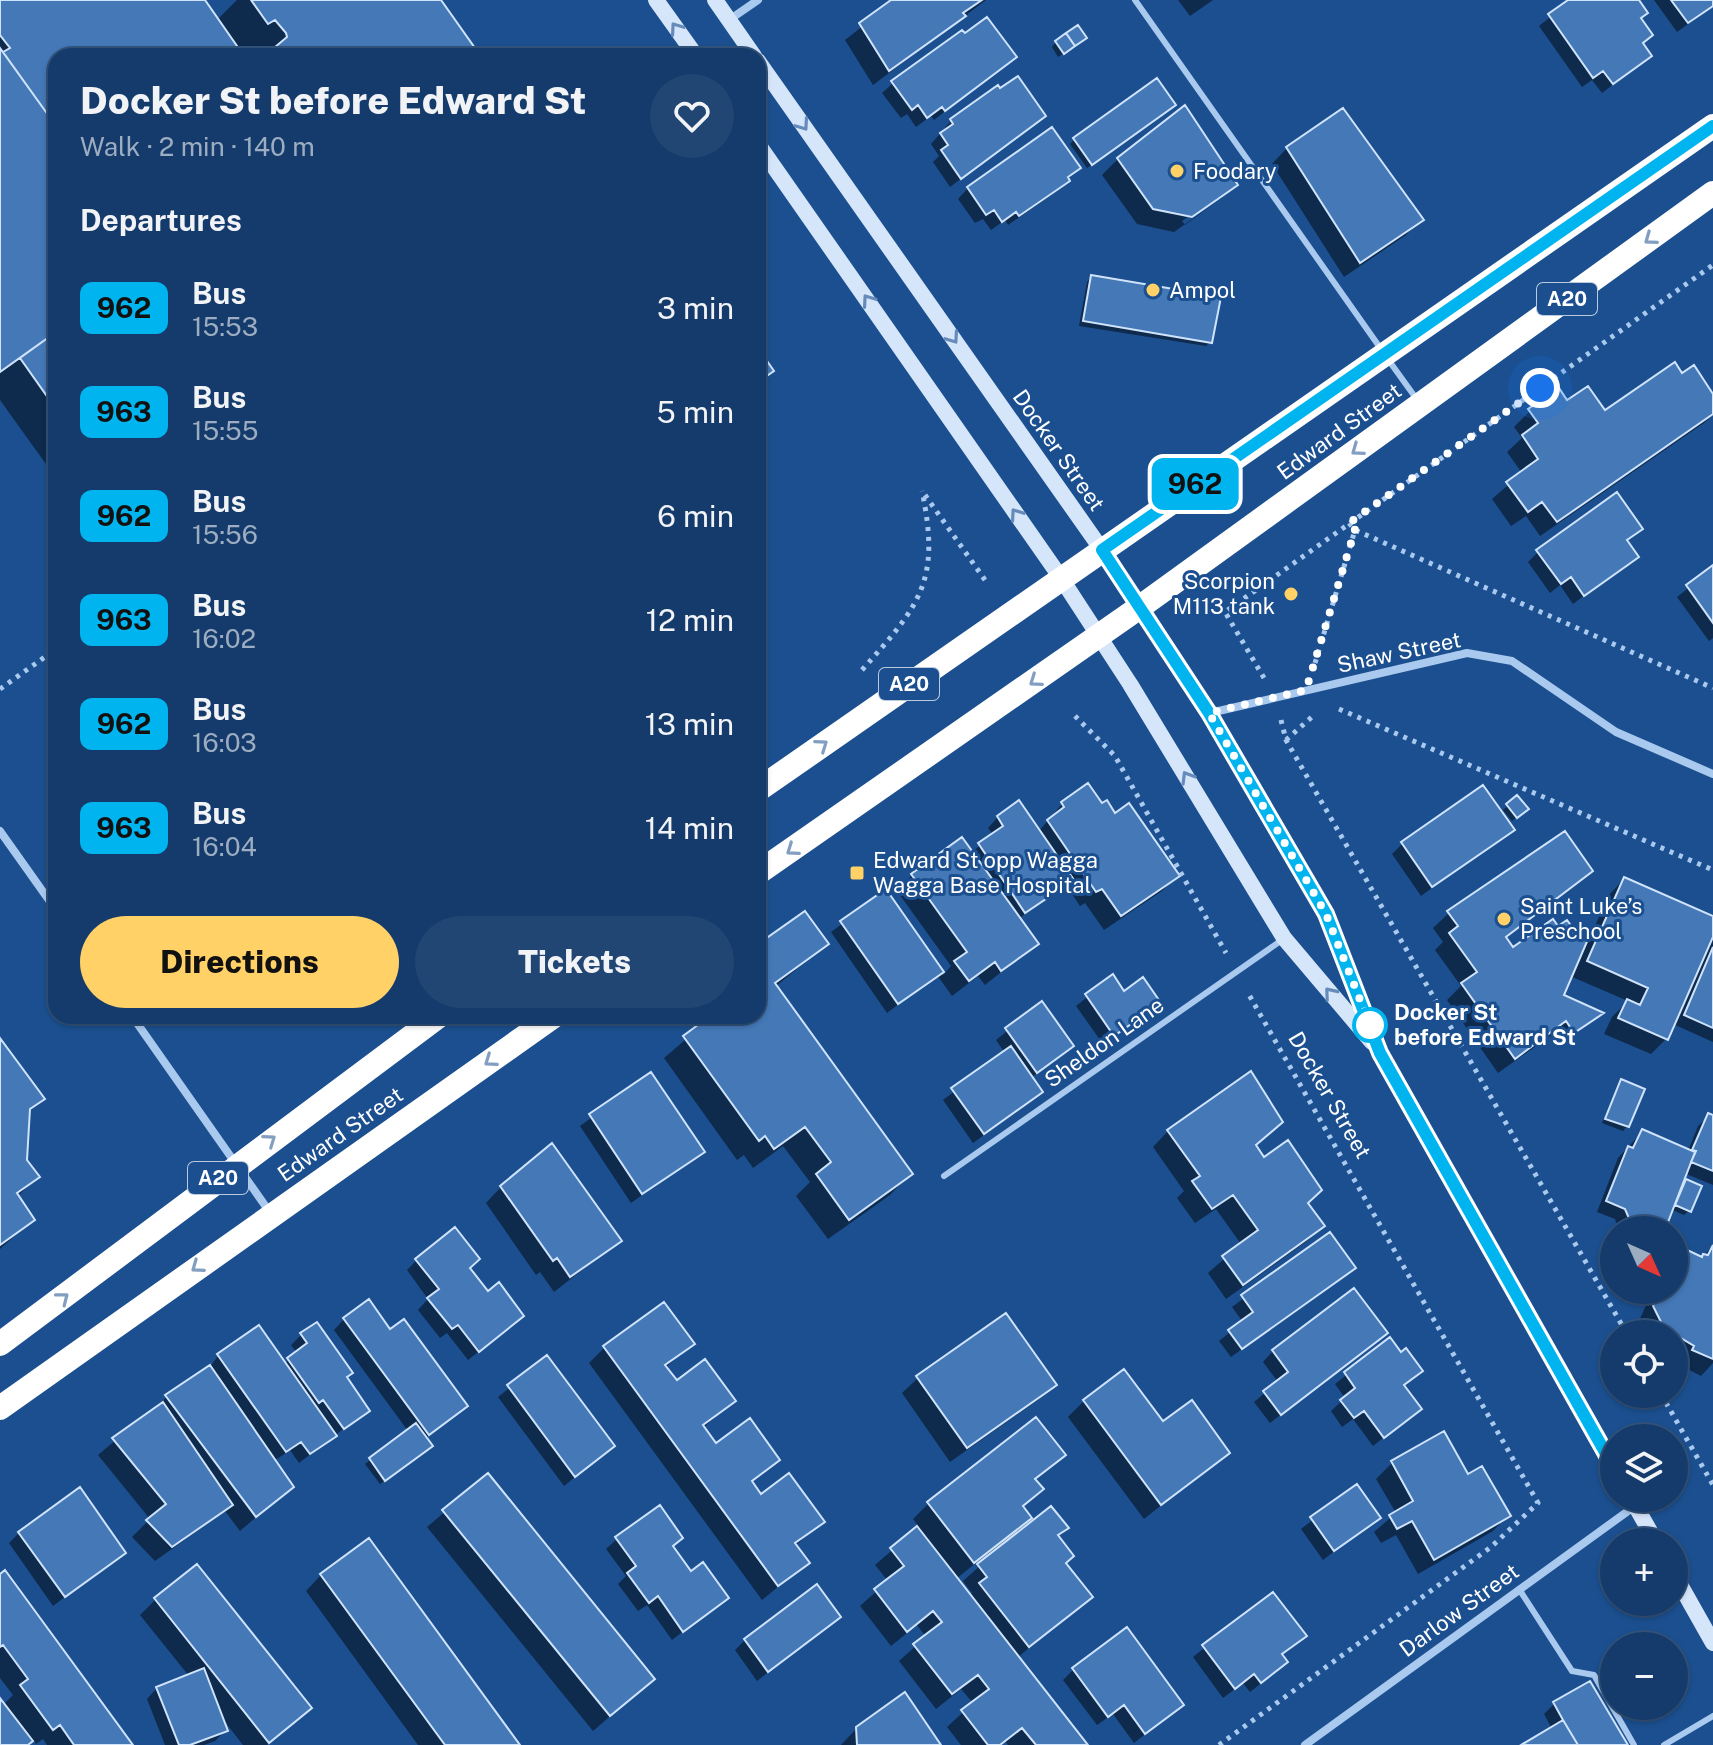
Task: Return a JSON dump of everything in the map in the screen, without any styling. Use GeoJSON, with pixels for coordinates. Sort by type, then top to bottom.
{"type":"FeatureCollection","features":[{"type":"Feature","properties":{"kind":"highway","name":"Edward Street"},"geometry":{"type":"LineString","coordinates":[[766,784],[1383,352],[1713,126]]}},
{"type":"Feature","properties":{"kind":"highway","name":"Edward Street"},"geometry":{"type":"LineString","coordinates":[[766,867],[1140,607],[1713,193]]}},
{"type":"Feature","properties":{"kind":"highway","name":"Edward Street"},"geometry":{"type":"LineString","coordinates":[[0,1344],[236,1164],[428,1024]]}},
{"type":"Feature","properties":{"kind":"highway","name":"Edward Street"},"geometry":{"type":"LineString","coordinates":[[0,1408],[543,1024]]}},
{"type":"Feature","properties":{"kind":"main road"},"geometry":{"type":"LineString","coordinates":[[656,0],[690,48]]}},
{"type":"Feature","properties":{"kind":"main road"},"geometry":{"type":"LineString","coordinates":[[715,0],[748,48]]}},
{"type":"Feature","properties":{"kind":"main road","name":"Docker Street"},"geometry":{"type":"LineString","coordinates":[[766,72],[1102,550],[1209,713],[1326,914],[1380,1053],[1600,1443]]}},
{"type":"Feature","properties":{"kind":"main road","name":"Docker Street"},"geometry":{"type":"LineString","coordinates":[[766,155],[1061,578],[1284,938],[1380,1053]]}},
{"type":"Feature","properties":{"kind":"main road"},"geometry":{"type":"LineString","coordinates":[[1688,1599],[1713,1643]]}},
{"type":"Feature","properties":{"kind":"street"},"geometry":{"type":"LineString","coordinates":[[729,20],[758,0]]}},
{"type":"Feature","properties":{"kind":"street","name":"Shaw Street"},"geometry":{"type":"LineString","coordinates":[[1209,713],[1467,653],[1512,661],[1616,732],[1713,774]]}},
{"type":"Feature","properties":{"kind":"street"},"geometry":{"type":"LineString","coordinates":[[0,831],[48,899]]}},
{"type":"Feature","properties":{"kind":"street"},"geometry":{"type":"LineString","coordinates":[[138,1024],[271,1214]]}},
{"type":"Feature","properties":{"kind":"street","name":"Darlow Street"},"geometry":{"type":"LineString","coordinates":[[1305,1745],[1620,1512]]}},
{"type":"Feature","properties":{"kind":"lane"},"geometry":{"type":"LineString","coordinates":[[1135,0],[1420,404]]}},
{"type":"Feature","properties":{"kind":"lane","name":"Sheldon Lane"},"geometry":{"type":"LineString","coordinates":[[944,1176],[1284,938]]}},
{"type":"Feature","properties":{"kind":"lane"},"geometry":{"type":"LineString","coordinates":[[1519,1589],[1572,1671],[1594,1675],[1634,1745]]}},
{"type":"Feature","properties":{"kind":"lane"},"geometry":{"type":"LineString","coordinates":[[1664,1745],[1713,1716]]}},
{"type":"Feature","properties":{"kind":"path"},"geometry":{"type":"LineString","coordinates":[[1619,1320],[1286,740],[1276,699],[1225,612],[1713,265]]}},
{"type":"Feature","properties":{"kind":"path"},"geometry":{"type":"LineString","coordinates":[[862,670],[915,608],[929,569],[931,532],[922,491],[985,580]]}},
{"type":"Feature","properties":{"kind":"path"},"geometry":{"type":"LineString","coordinates":[[1349,523],[1355,530],[1713,688]]}},
{"type":"Feature","properties":{"kind":"path"},"geometry":{"type":"LineString","coordinates":[[1306,690],[1355,530]]}},
{"type":"Feature","properties":{"kind":"path"},"geometry":{"type":"LineString","coordinates":[[0,689],[48,655]]}},
{"type":"Feature","properties":{"kind":"path"},"geometry":{"type":"LineString","coordinates":[[1326,704],[1713,870]]}},
{"type":"Feature","properties":{"kind":"path"},"geometry":{"type":"LineString","coordinates":[[1286,740],[1316,713]]}},
{"type":"Feature","properties":{"kind":"path","name":"Docker Street"},"geometry":{"type":"LineString","coordinates":[[1075,716],[1115,756],[1538,1503]]}},
{"type":"Feature","properties":{"kind":"path"},"geometry":{"type":"LineString","coordinates":[[1669,1408],[1713,1485]]}},
{"type":"Feature","properties":{"kind":"path","name":"Darlow Street"},"geometry":{"type":"LineString","coordinates":[[1219,1745],[1491,1547],[1538,1503]]}},
{"type":"Feature","properties":{"kind":"building"},"geometry":{"type":"Polygon","coordinates":[[[0,0],[205,0],[238,48],[48,48],[48,115],[3,52],[10,48],[0,35],[0,0]]]}},
{"type":"Feature","properties":{"kind":"building"},"geometry":{"type":"Polygon","coordinates":[[[251,0],[441,0],[475,48],[274,48],[287,37],[286,33],[275,20],[268,24],[251,0]]]}},
{"type":"Feature","properties":{"kind":"building"},"geometry":{"type":"Polygon","coordinates":[[[891,0],[982,0],[963,13],[966,16],[889,71],[859,23],[891,0]]]}},
{"type":"Feature","properties":{"kind":"building"},"geometry":{"type":"Polygon","coordinates":[[[1568,0],[1639,0],[1648,13],[1641,18],[1653,35],[1643,43],[1652,56],[1613,84],[1603,71],[1593,78],[1548,14],[1568,0]]]}},
{"type":"Feature","properties":{"kind":"building"},"geometry":{"type":"Polygon","coordinates":[[[1671,0],[1713,0],[1713,6],[1688,23],[1671,0]]]}},
{"type":"Feature","properties":{"kind":"building"},"geometry":{"type":"Polygon","coordinates":[[[987,17],[1017,57],[945,111],[942,107],[927,118],[918,105],[912,110],[891,81],[962,30],[965,33],[987,17]]]}},
{"type":"Feature","properties":{"kind":"building"},"geometry":{"type":"Polygon","coordinates":[[[1078,25],[1087,38],[1075,46],[1066,33],[1078,25]]]}},
{"type":"Feature","properties":{"kind":"building"},"geometry":{"type":"Polygon","coordinates":[[[1066,33],[1075,46],[1064,54],[1055,41],[1066,33]]]}},
{"type":"Feature","properties":{"kind":"building"},"geometry":{"type":"Polygon","coordinates":[[[0,48],[48,115],[48,338],[0,372],[0,48]]]}},
{"type":"Feature","properties":{"kind":"building"},"geometry":{"type":"Polygon","coordinates":[[[1018,76],[1046,116],[961,179],[941,150],[948,145],[940,133],[953,124],[950,119],[998,85],[1000,88],[1018,76]]]}},
{"type":"Feature","properties":{"kind":"building"},"geometry":{"type":"Polygon","coordinates":[[[1157,78],[1176,105],[1092,165],[1073,138],[1157,78]]]}},
{"type":"Feature","properties":{"kind":"building","name":"Foodary"},"geometry":{"type":"Polygon","coordinates":[[[1185,105],[1238,185],[1192,217],[1153,209],[1117,158],[1185,105]]]}},
{"type":"Feature","properties":{"kind":"building"},"geometry":{"type":"Polygon","coordinates":[[[1343,108],[1424,220],[1360,263],[1286,147],[1343,108]]]}},
{"type":"Feature","properties":{"kind":"building"},"geometry":{"type":"Polygon","coordinates":[[[1052,127],[1081,168],[1068,177],[1070,181],[1019,216],[1016,212],[1002,222],[994,210],[986,215],[967,187],[1052,127]]]}},
{"type":"Feature","properties":{"kind":"building"},"geometry":{"type":"Polygon","coordinates":[[[1091,275],[1221,297],[1212,343],[1083,321],[1091,275]]]}},
{"type":"Feature","properties":{"kind":"building"},"geometry":{"type":"Polygon","coordinates":[[[48,338],[48,398],[20,358],[48,338]]]}},
{"type":"Feature","properties":{"kind":"building"},"geometry":{"type":"Polygon","coordinates":[[[766,360],[774,371],[766,376],[766,360]]]}},
{"type":"Feature","properties":{"kind":"building"},"geometry":{"type":"Polygon","coordinates":[[[1675,362],[1682,373],[1694,365],[1713,394],[1713,414],[1557,522],[1542,502],[1528,512],[1506,482],[1538,459],[1522,435],[1538,423],[1528,409],[1559,388],[1567,400],[1588,386],[1605,410],[1675,362]]]}},
{"type":"Feature","properties":{"kind":"building"},"geometry":{"type":"Polygon","coordinates":[[[1617,492],[1643,529],[1627,540],[1639,557],[1584,596],[1571,577],[1561,584],[1536,550],[1617,492]]]}},
{"type":"Feature","properties":{"kind":"building"},"geometry":{"type":"Polygon","coordinates":[[[1713,565],[1713,623],[1686,585],[1713,565]]]}},
{"type":"Feature","properties":{"kind":"building"},"geometry":{"type":"Polygon","coordinates":[[[1088,783],[1102,803],[1107,800],[1115,813],[1129,803],[1180,876],[1121,916],[1102,889],[1096,892],[1047,820],[1064,807],[1061,802],[1088,783]]]}},
{"type":"Feature","properties":{"kind":"building"},"geometry":{"type":"Polygon","coordinates":[[[1483,785],[1515,830],[1432,887],[1401,842],[1483,785]]]}},
{"type":"Feature","properties":{"kind":"building"},"geometry":{"type":"Polygon","coordinates":[[[1517,795],[1529,809],[1517,818],[1506,804],[1517,795]]]}},
{"type":"Feature","properties":{"kind":"building"},"geometry":{"type":"Polygon","coordinates":[[[1019,800],[1074,880],[1025,913],[978,843],[1003,826],[997,816],[1019,800]]]}},
{"type":"Feature","properties":{"kind":"building"},"geometry":{"type":"Polygon","coordinates":[[[1565,831],[1593,871],[1506,937],[1513,947],[1553,919],[1558,926],[1567,920],[1575,931],[1589,937],[1564,995],[1604,1013],[1574,1033],[1566,1021],[1515,1059],[1461,983],[1477,972],[1449,933],[1458,926],[1447,911],[1565,831]]]}},
{"type":"Feature","properties":{"kind":"building"},"geometry":{"type":"Polygon","coordinates":[[[962,837],[1039,944],[1001,971],[995,962],[969,981],[954,961],[967,952],[911,874],[962,837]]]}},
{"type":"Feature","properties":{"kind":"building"},"geometry":{"type":"Polygon","coordinates":[[[1624,877],[1713,916],[1713,937],[1668,1040],[1618,1018],[1627,999],[1640,1005],[1648,988],[1587,961],[1624,877]]]}},
{"type":"Feature","properties":{"kind":"building"},"geometry":{"type":"Polygon","coordinates":[[[886,889],[944,972],[898,1004],[840,921],[886,889]]]}},
{"type":"Feature","properties":{"kind":"building"},"geometry":{"type":"Polygon","coordinates":[[[805,911],[829,944],[775,983],[913,1174],[849,1220],[816,1174],[831,1162],[805,1127],[774,1149],[765,1136],[759,1141],[683,1036],[699,1024],[766,1024],[766,938],[805,911]]]}},
{"type":"Feature","properties":{"kind":"building"},"geometry":{"type":"Polygon","coordinates":[[[1713,947],[1713,1028],[1684,1015],[1713,947]]]}},
{"type":"Feature","properties":{"kind":"building"},"geometry":{"type":"Polygon","coordinates":[[[1113,974],[1124,991],[1143,977],[1161,1003],[1114,1036],[1085,994],[1113,974]]]}},
{"type":"Feature","properties":{"kind":"building"},"geometry":{"type":"Polygon","coordinates":[[[1042,1001],[1074,1046],[1037,1073],[1005,1028],[1042,1001]]]}},
{"type":"Feature","properties":{"kind":"building"},"geometry":{"type":"Polygon","coordinates":[[[0,1038],[45,1099],[30,1109],[27,1160],[40,1177],[17,1193],[35,1220],[0,1245],[0,1038]]]}},
{"type":"Feature","properties":{"kind":"building"},"geometry":{"type":"Polygon","coordinates":[[[1011,1046],[1043,1092],[984,1134],[951,1088],[1011,1046]]]}},
{"type":"Feature","properties":{"kind":"building"},"geometry":{"type":"Polygon","coordinates":[[[1251,1071],[1283,1122],[1256,1145],[1264,1157],[1288,1140],[1322,1190],[1308,1203],[1325,1226],[1243,1285],[1222,1256],[1258,1230],[1233,1195],[1212,1209],[1192,1181],[1200,1176],[1167,1130],[1251,1071]]]}},
{"type":"Feature","properties":{"kind":"building"},"geometry":{"type":"Polygon","coordinates":[[[651,1072],[705,1152],[642,1194],[589,1114],[651,1072]]]}},
{"type":"Feature","properties":{"kind":"building"},"geometry":{"type":"Polygon","coordinates":[[[1621,1079],[1645,1089],[1629,1127],[1605,1119],[1621,1079]]]}},
{"type":"Feature","properties":{"kind":"building"},"geometry":{"type":"Polygon","coordinates":[[[1708,1113],[1713,1115],[1713,1171],[1691,1162],[1696,1151],[1692,1150],[1708,1113]]]}},
{"type":"Feature","properties":{"kind":"building"},"geometry":{"type":"Polygon","coordinates":[[[1642,1129],[1695,1152],[1670,1216],[1628,1216],[1625,1209],[1606,1201],[1628,1146],[1633,1148],[1642,1129]]]}},
{"type":"Feature","properties":{"kind":"building"},"geometry":{"type":"Polygon","coordinates":[[[552,1143],[622,1241],[570,1277],[557,1258],[553,1261],[500,1186],[552,1143]]]}},
{"type":"Feature","properties":{"kind":"building"},"geometry":{"type":"Polygon","coordinates":[[[1686,1179],[1702,1186],[1691,1212],[1675,1205],[1686,1179]]]}},
{"type":"Feature","properties":{"kind":"building"},"geometry":{"type":"Polygon","coordinates":[[[455,1227],[480,1259],[470,1268],[488,1291],[499,1282],[524,1316],[479,1352],[458,1325],[452,1329],[427,1298],[439,1289],[415,1259],[455,1227]]]}},
{"type":"Feature","properties":{"kind":"building"},"geometry":{"type":"Polygon","coordinates":[[[1330,1232],[1356,1268],[1242,1349],[1228,1330],[1253,1312],[1241,1295],[1330,1232]]]}},
{"type":"Feature","properties":{"kind":"building"},"geometry":{"type":"Polygon","coordinates":[[[1713,1245],[1713,1359],[1692,1350],[1694,1346],[1688,1342],[1688,1320],[1660,1320],[1653,1306],[1688,1304],[1688,1250],[1702,1257],[1703,1254],[1708,1255],[1713,1245]]]}},
{"type":"Feature","properties":{"kind":"building"},"geometry":{"type":"Polygon","coordinates":[[[1354,1288],[1388,1333],[1281,1415],[1263,1391],[1288,1372],[1272,1350],[1354,1288]]]}},
{"type":"Feature","properties":{"kind":"building"},"geometry":{"type":"Polygon","coordinates":[[[369,1299],[390,1329],[404,1319],[468,1406],[429,1435],[343,1318],[369,1299]]]}},
{"type":"Feature","properties":{"kind":"building"},"geometry":{"type":"Polygon","coordinates":[[[664,1302],[695,1344],[665,1365],[677,1380],[705,1359],[736,1401],[703,1425],[716,1443],[750,1418],[780,1460],[752,1481],[761,1494],[789,1473],[825,1522],[795,1543],[810,1563],[778,1586],[603,1346],[664,1302]]]}},
{"type":"Feature","properties":{"kind":"building"},"geometry":{"type":"Polygon","coordinates":[[[1006,1313],[1057,1385],[967,1448],[916,1376],[1006,1313]]]}},
{"type":"Feature","properties":{"kind":"building"},"geometry":{"type":"Polygon","coordinates":[[[317,1322],[353,1373],[347,1377],[370,1411],[344,1429],[323,1400],[319,1403],[287,1358],[307,1343],[300,1333],[317,1322]]]}},
{"type":"Feature","properties":{"kind":"building"},"geometry":{"type":"Polygon","coordinates":[[[259,1325],[337,1436],[310,1454],[301,1442],[286,1452],[217,1354],[259,1325]]]}},
{"type":"Feature","properties":{"kind":"building"},"geometry":{"type":"Polygon","coordinates":[[[1390,1337],[1401,1352],[1406,1348],[1423,1371],[1404,1385],[1422,1409],[1384,1438],[1364,1411],[1354,1418],[1340,1400],[1355,1388],[1344,1372],[1390,1337]]]}},
{"type":"Feature","properties":{"kind":"building"},"geometry":{"type":"Polygon","coordinates":[[[547,1355],[615,1446],[575,1477],[507,1385],[547,1355]]]}},
{"type":"Feature","properties":{"kind":"building"},"geometry":{"type":"Polygon","coordinates":[[[210,1365],[294,1487],[256,1517],[165,1395],[210,1365]]]}},
{"type":"Feature","properties":{"kind":"building"},"geometry":{"type":"Polygon","coordinates":[[[1124,1369],[1163,1421],[1192,1400],[1230,1453],[1161,1505],[1083,1400],[1124,1369]]]}},
{"type":"Feature","properties":{"kind":"building"},"geometry":{"type":"Polygon","coordinates":[[[163,1402],[233,1505],[172,1547],[146,1520],[166,1504],[112,1438],[163,1402]]]}},
{"type":"Feature","properties":{"kind":"building"},"geometry":{"type":"Polygon","coordinates":[[[1036,1417],[1066,1455],[1035,1479],[1044,1489],[1023,1506],[1032,1518],[974,1563],[927,1502],[1036,1417]]]}},
{"type":"Feature","properties":{"kind":"building"},"geometry":{"type":"Polygon","coordinates":[[[416,1423],[433,1446],[385,1481],[369,1458],[416,1423]]]}},
{"type":"Feature","properties":{"kind":"building"},"geometry":{"type":"Polygon","coordinates":[[[1444,1431],[1468,1474],[1482,1466],[1511,1516],[1434,1560],[1412,1521],[1397,1529],[1389,1515],[1413,1501],[1391,1461],[1444,1431]]]}},
{"type":"Feature","properties":{"kind":"building"},"geometry":{"type":"Polygon","coordinates":[[[488,1473],[655,1679],[610,1716],[442,1510],[488,1473]]]}},
{"type":"Feature","properties":{"kind":"building"},"geometry":{"type":"Polygon","coordinates":[[[1357,1484],[1381,1518],[1334,1551],[1310,1517],[1357,1484]]]}},
{"type":"Feature","properties":{"kind":"building"},"geometry":{"type":"Polygon","coordinates":[[[80,1487],[126,1553],[65,1597],[18,1532],[80,1487]]]}},
{"type":"Feature","properties":{"kind":"building"},"geometry":{"type":"Polygon","coordinates":[[[660,1505],[683,1538],[673,1546],[691,1571],[703,1562],[729,1598],[683,1632],[658,1596],[649,1603],[627,1573],[636,1566],[615,1537],[660,1505]]]}},
{"type":"Feature","properties":{"kind":"building"},"geometry":{"type":"Polygon","coordinates":[[[1051,1506],[1069,1528],[1058,1535],[1074,1556],[1066,1563],[1093,1597],[1029,1647],[979,1583],[987,1577],[977,1564],[1051,1506]]]}},
{"type":"Feature","properties":{"kind":"building"},"geometry":{"type":"Polygon","coordinates":[[[917,1526],[1088,1745],[1036,1745],[1022,1728],[1000,1745],[988,1745],[961,1710],[989,1689],[978,1675],[952,1694],[913,1644],[942,1622],[933,1611],[907,1632],[874,1589],[904,1566],[890,1548],[917,1526]]]}},
{"type":"Feature","properties":{"kind":"building"},"geometry":{"type":"Polygon","coordinates":[[[369,1538],[520,1745],[445,1745],[320,1574],[369,1538]]]}},
{"type":"Feature","properties":{"kind":"building"},"geometry":{"type":"Polygon","coordinates":[[[197,1564],[312,1708],[269,1743],[154,1598],[197,1564]]]}},
{"type":"Feature","properties":{"kind":"building"},"geometry":{"type":"Polygon","coordinates":[[[5,1570],[133,1745],[74,1745],[60,1725],[53,1730],[20,1685],[28,1679],[3,1645],[0,1647],[0,1574],[5,1570]]]}},
{"type":"Feature","properties":{"kind":"building"},"geometry":{"type":"Polygon","coordinates":[[[817,1584],[841,1617],[768,1672],[744,1639],[817,1584]]]}},
{"type":"Feature","properties":{"kind":"building"},"geometry":{"type":"Polygon","coordinates":[[[1273,1592],[1307,1636],[1282,1654],[1288,1662],[1261,1683],[1254,1674],[1235,1689],[1202,1645],[1273,1592]]]}},
{"type":"Feature","properties":{"kind":"building"},"geometry":{"type":"Polygon","coordinates":[[[1127,1627],[1184,1705],[1145,1734],[1124,1705],[1108,1717],[1072,1668],[1127,1627]]]}},
{"type":"Feature","properties":{"kind":"building"},"geometry":{"type":"Polygon","coordinates":[[[204,1668],[228,1731],[190,1745],[179,1745],[156,1687],[204,1668]]]}},
{"type":"Feature","properties":{"kind":"building"},"geometry":{"type":"Polygon","coordinates":[[[1590,1681],[1600,1698],[1600,1720],[1613,1720],[1628,1745],[1578,1745],[1553,1702],[1590,1681]]]}},
{"type":"Feature","properties":{"kind":"building"},"geometry":{"type":"Polygon","coordinates":[[[905,1692],[941,1745],[857,1745],[856,1727],[905,1692]]]}},
{"type":"Feature","properties":{"kind":"building"},"geometry":{"type":"Polygon","coordinates":[[[0,1698],[33,1741],[28,1745],[0,1745],[0,1698]]]}},
{"type":"Feature","properties":{"kind":"building"},"geometry":{"type":"Polygon","coordinates":[[[1563,1720],[1578,1745],[1521,1745],[1563,1720]]]}},
{"type":"Feature","properties":{"kind":"bus line","name":"962"},"geometry":{"type":"LineString","coordinates":[[1600,1443],[1380,1053],[1326,914],[1209,713],[1102,550],[1383,352],[1713,126]]}},
{"type":"Feature","properties":{"kind":"place","name":"Foodary"},"geometry":{"type":"Point","coordinates":[1177,171]}},
{"type":"Feature","properties":{"kind":"place","name":"Ampol"},"geometry":{"type":"Point","coordinates":[1153,290]}},
{"type":"Feature","properties":{"kind":"place","name":"Scorpion M113 tank"},"geometry":{"type":"Point","coordinates":[1291,594]}},
{"type":"Feature","properties":{"kind":"place","name":"Edward St opp Wagga Wagga Base Hospital"},"geometry":{"type":"Point","coordinates":[857,873]}},
{"type":"Feature","properties":{"kind":"place","name":"Saint Luke’s Preschool"},"geometry":{"type":"Point","coordinates":[1504,919]}},
{"type":"Feature","properties":{"kind":"place","name":"Docker St before Edward St"},"geometry":{"type":"Point","coordinates":[1370,1025]}},
{"type":"Feature","properties":{"kind":"route"},"geometry":{"type":"LineString","coordinates":[[1370,1025],[1326,914],[1209,713],[1306,690],[1355,530],[1349,523],[1540,388]]}}]}
